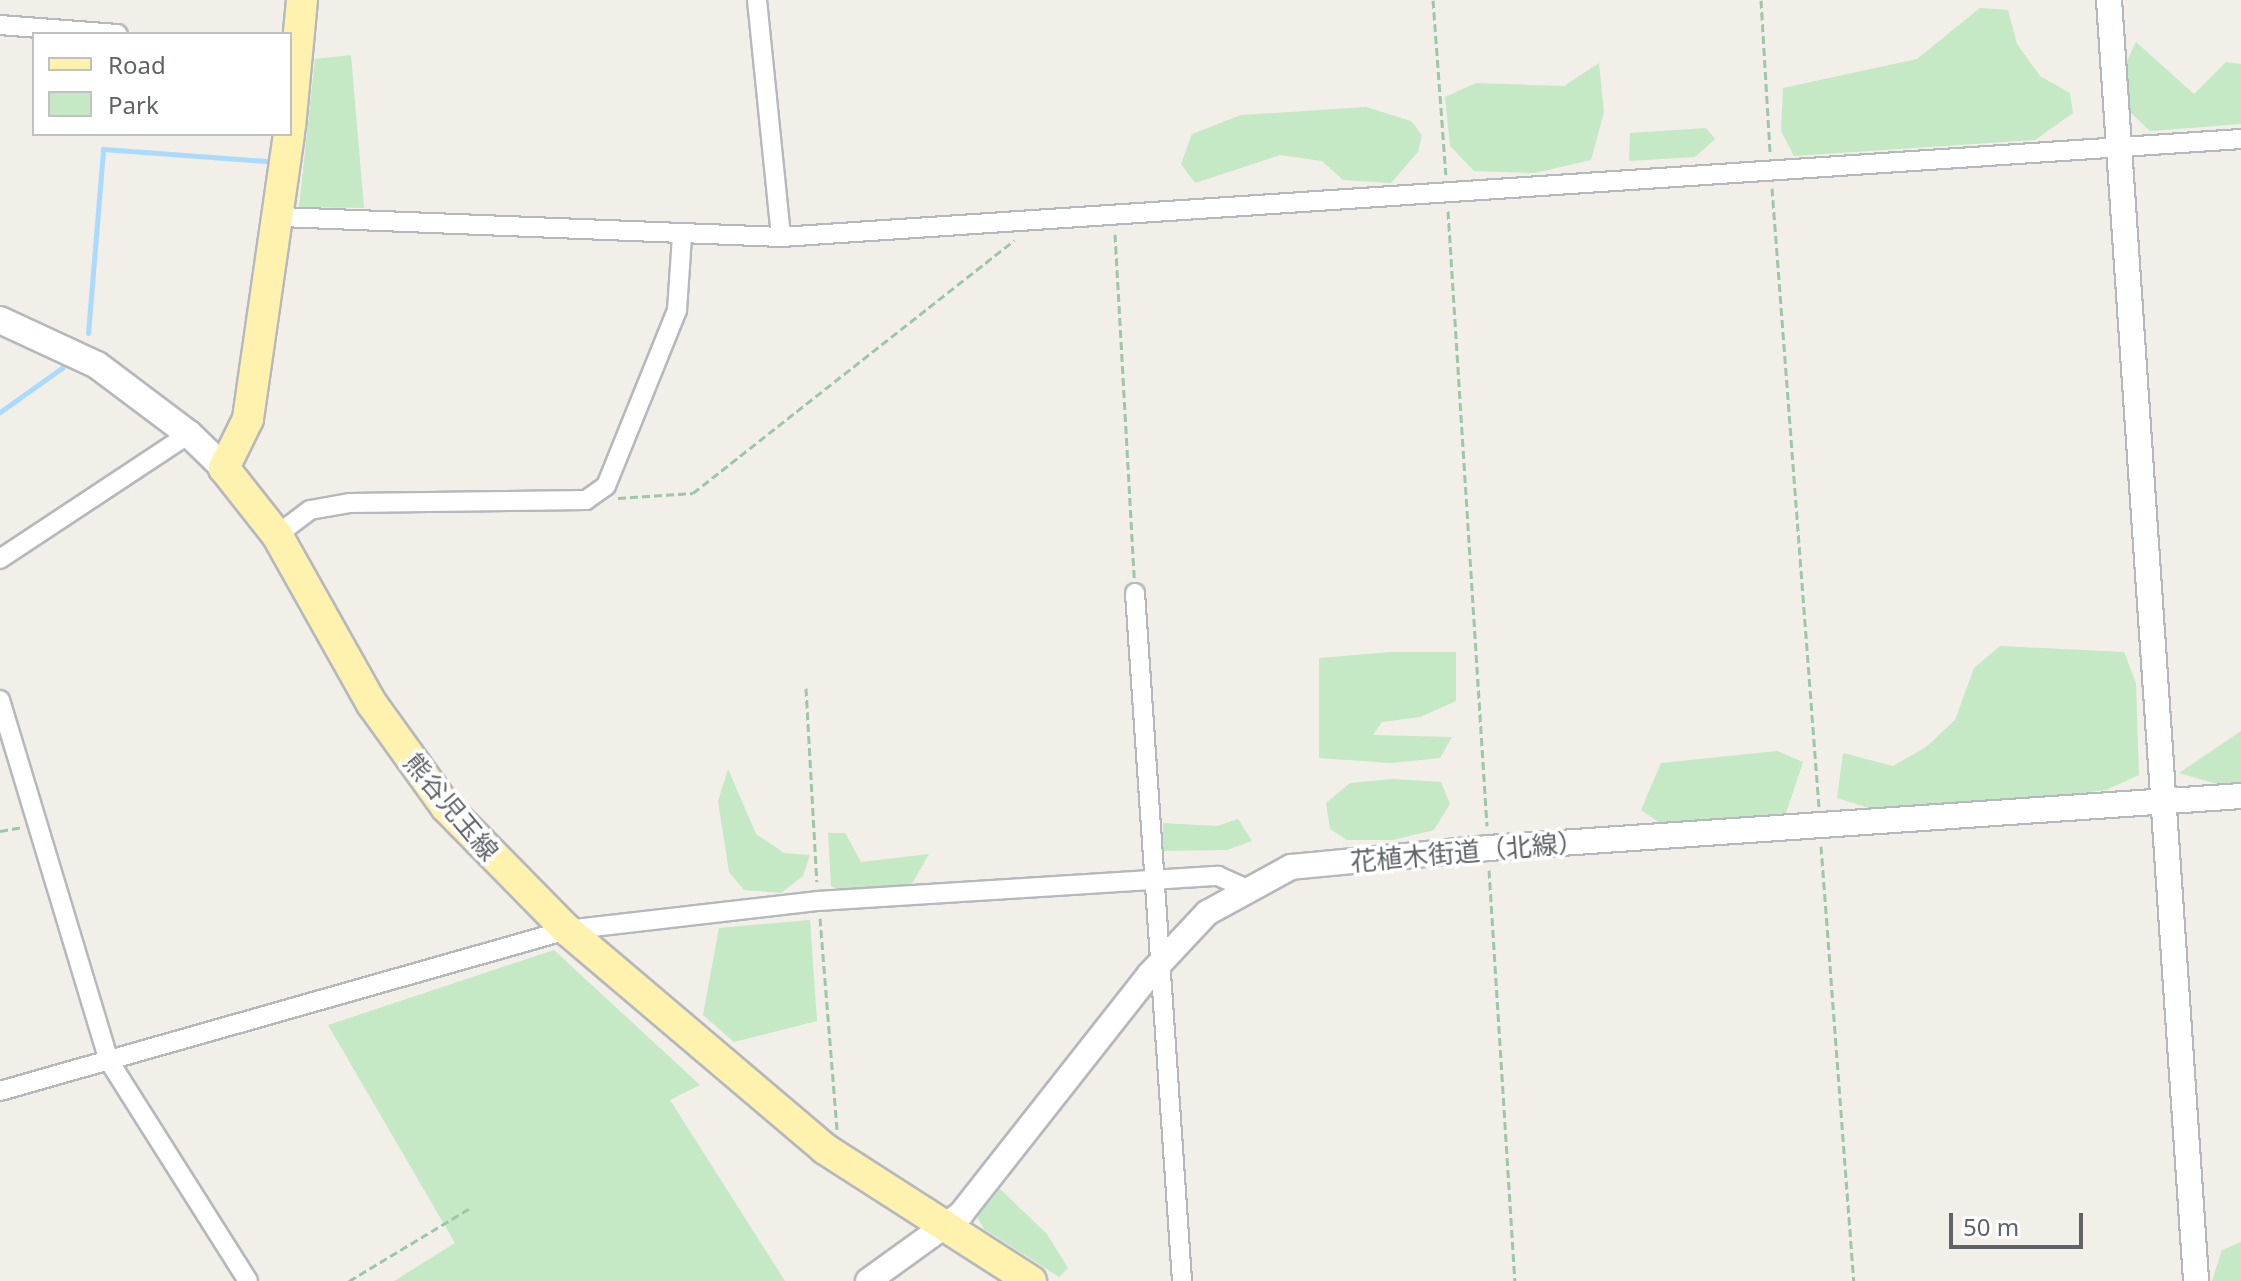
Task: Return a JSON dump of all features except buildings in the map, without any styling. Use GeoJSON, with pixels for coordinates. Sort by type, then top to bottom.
{"type":"FeatureCollection","features":[{"type":"Feature","properties":{"kind":"main road"},"geometry":{"type":"LineString","coordinates":[[292,88],[294,48],[302,0]]}},
{"type":"Feature","properties":{"kind":"main road"},"geometry":{"type":"LineString","coordinates":[[0,320],[97,365],[189,434],[224,468],[248,419],[281,217],[289,136]]}},
{"type":"Feature","properties":{"kind":"main road","name":"熊谷児玉線"},"geometry":{"type":"LineString","coordinates":[[224,468],[277,535],[372,704],[412,762],[492,859],[567,930],[814,1141],[1031,1281]]}},
{"type":"Feature","properties":{"kind":"street"},"geometry":{"type":"LineString","coordinates":[[757,0],[781,237]]}},
{"type":"Feature","properties":{"kind":"street"},"geometry":{"type":"LineString","coordinates":[[2109,0],[2196,1281]]}},
{"type":"Feature","properties":{"kind":"street"},"geometry":{"type":"LineString","coordinates":[[0,25],[92,32]]}},
{"type":"Feature","properties":{"kind":"street"},"geometry":{"type":"LineString","coordinates":[[281,217],[682,236],[781,237],[1447,195],[2241,139]]}},
{"type":"Feature","properties":{"kind":"street"},"geometry":{"type":"LineString","coordinates":[[277,535],[310,510],[350,503],[586,500],[606,486],[677,310],[682,236]]}},
{"type":"Feature","properties":{"kind":"street"},"geometry":{"type":"LineString","coordinates":[[0,559],[189,434]]}},
{"type":"Feature","properties":{"kind":"street"},"geometry":{"type":"LineString","coordinates":[[1135,593],[1182,1281]]}},
{"type":"Feature","properties":{"kind":"street"},"geometry":{"type":"LineString","coordinates":[[0,700],[109,1061],[248,1281]]}},
{"type":"Feature","properties":{"kind":"street","name":"花植木街道（北線）"},"geometry":{"type":"LineString","coordinates":[[868,1281],[947,1229],[1005,1164],[1162,961],[1207,913],[1291,867],[1488,848],[2241,796]]}},
{"type":"Feature","properties":{"kind":"street"},"geometry":{"type":"LineString","coordinates":[[0,1091],[567,930],[818,901],[1218,876],[1247,889]]}},
{"type":"Feature","properties":{"kind":"path"},"geometry":{"type":"LineString","coordinates":[[1433,0],[1515,1281]]}},
{"type":"Feature","properties":{"kind":"path"},"geometry":{"type":"LineString","coordinates":[[1761,0],[1771,173],[1854,1281]]}},
{"type":"Feature","properties":{"kind":"path"},"geometry":{"type":"LineString","coordinates":[[1114,216],[1135,593]]}},
{"type":"Feature","properties":{"kind":"path"},"geometry":{"type":"LineString","coordinates":[[586,500],[693,493],[921,319],[1036,221]]}},
{"type":"Feature","properties":{"kind":"path"},"geometry":{"type":"LineString","coordinates":[[349,1281],[470,1208]]}},
{"type":"Feature","properties":{"kind":"green space"},"geometry":{"type":"Polygon","coordinates":[[[1980,8],[2008,10],[2017,44],[2040,76],[2070,93],[2073,113],[2035,140],[1794,156],[1781,131],[1783,88],[1917,59],[1980,8]]]}},
{"type":"Feature","properties":{"kind":"green space"},"geometry":{"type":"Polygon","coordinates":[[[2136,42],[2194,94],[2226,62],[2241,64],[2241,124],[2150,131],[2126,108],[2125,65],[2136,42]]]}},
{"type":"Feature","properties":{"kind":"green space"},"geometry":{"type":"Polygon","coordinates":[[[351,55],[364,208],[299,207],[315,59],[351,55]]]}},
{"type":"Feature","properties":{"kind":"green space"},"geometry":{"type":"Polygon","coordinates":[[[1599,63],[1604,112],[1591,160],[1535,173],[1474,171],[1450,146],[1445,97],[1476,83],[1564,86],[1599,63]]]}},
{"type":"Feature","properties":{"kind":"green space"},"geometry":{"type":"Polygon","coordinates":[[[1366,107],[1411,121],[1422,135],[1418,152],[1391,183],[1343,180],[1322,161],[1280,155],[1195,183],[1181,164],[1192,134],[1241,115],[1366,107]]]}},
{"type":"Feature","properties":{"kind":"green space"},"geometry":{"type":"Polygon","coordinates":[[[1706,128],[1715,139],[1695,157],[1629,161],[1630,133],[1706,128]]]}},
{"type":"Feature","properties":{"kind":"green space"},"geometry":{"type":"Polygon","coordinates":[[[2000,646],[2124,652],[2136,683],[2139,775],[2106,790],[2000,803],[1875,810],[1837,798],[1843,753],[1893,766],[1926,747],[1955,720],[1974,668],[2000,646]]]}},
{"type":"Feature","properties":{"kind":"green space"},"geometry":{"type":"Polygon","coordinates":[[[1390,652],[1456,652],[1456,701],[1420,717],[1382,722],[1373,735],[1452,737],[1440,758],[1391,763],[1319,758],[1319,658],[1390,652]]]}},
{"type":"Feature","properties":{"kind":"green space"},"geometry":{"type":"Polygon","coordinates":[[[2241,731],[2241,782],[2217,784],[2179,773],[2241,731]]]}},
{"type":"Feature","properties":{"kind":"green space"},"geometry":{"type":"Polygon","coordinates":[[[1777,751],[1803,762],[1786,813],[1663,825],[1641,810],[1661,763],[1777,751]]]}},
{"type":"Feature","properties":{"kind":"green space"},"geometry":{"type":"Polygon","coordinates":[[[728,769],[756,834],[784,853],[810,855],[803,876],[781,893],[744,890],[729,872],[718,801],[728,769]]]}},
{"type":"Feature","properties":{"kind":"green space"},"geometry":{"type":"Polygon","coordinates":[[[1392,779],[1441,782],[1450,804],[1434,830],[1393,840],[1347,840],[1330,829],[1326,803],[1350,783],[1392,779]]]}},
{"type":"Feature","properties":{"kind":"green space"},"geometry":{"type":"Polygon","coordinates":[[[1238,819],[1252,841],[1227,850],[1163,851],[1163,823],[1217,826],[1238,819]]]}},
{"type":"Feature","properties":{"kind":"green space"},"geometry":{"type":"Polygon","coordinates":[[[828,833],[845,833],[861,862],[929,854],[910,887],[846,892],[831,886],[828,833]]]}},
{"type":"Feature","properties":{"kind":"green space"},"geometry":{"type":"Polygon","coordinates":[[[810,920],[817,1021],[734,1042],[703,1015],[719,928],[810,920]]]}},
{"type":"Feature","properties":{"kind":"green space"},"geometry":{"type":"Polygon","coordinates":[[[554,950],[700,1085],[670,1100],[785,1281],[394,1281],[455,1243],[328,1025],[554,950]]]}},
{"type":"Feature","properties":{"kind":"green space"},"geometry":{"type":"Polygon","coordinates":[[[1000,1189],[1047,1234],[1068,1268],[1059,1277],[984,1229],[977,1217],[1000,1189]]]}},
{"type":"Feature","properties":{"kind":"green space"},"geometry":{"type":"Polygon","coordinates":[[[2241,1242],[2241,1281],[2212,1281],[2222,1250],[2241,1242]]]}},
{"type":"Feature","properties":{"kind":"waterway"},"geometry":{"type":"LineString","coordinates":[[88,333],[103,149],[267,161]]}},
{"type":"Feature","properties":{"kind":"waterway"},"geometry":{"type":"LineString","coordinates":[[0,412],[63,367]]}}]}
